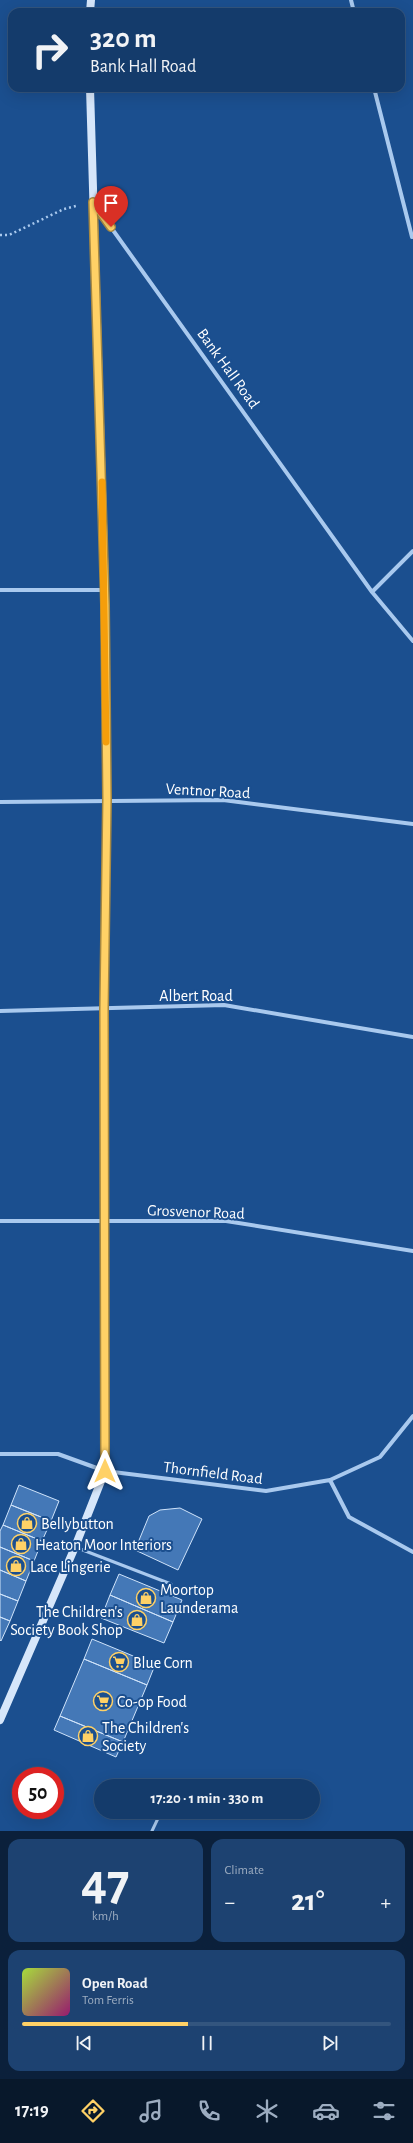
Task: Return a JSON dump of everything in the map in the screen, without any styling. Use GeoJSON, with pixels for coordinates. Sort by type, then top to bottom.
{"type":"FeatureCollection","features":[{"type":"Feature","properties":{"kind":"main road"},"geometry":{"type":"LineString","coordinates":[[0,1720],[75,1547],[105,1471],[104,1009],[107,799],[105,590],[90,92]]}},
{"type":"Feature","properties":{"kind":"street"},"geometry":{"type":"LineString","coordinates":[[375,92],[412,237]]}},
{"type":"Feature","properties":{"kind":"street","name":"Bank Hall Road"},"geometry":{"type":"LineString","coordinates":[[93,202],[372,592],[413,641]]}},
{"type":"Feature","properties":{"kind":"street"},"geometry":{"type":"LineString","coordinates":[[372,592],[413,551]]}},
{"type":"Feature","properties":{"kind":"street"},"geometry":{"type":"LineString","coordinates":[[0,590],[105,590]]}},
{"type":"Feature","properties":{"kind":"street","name":"Ventnor Road"},"geometry":{"type":"LineString","coordinates":[[0,802],[107,799],[223,800],[413,824]]}},
{"type":"Feature","properties":{"kind":"street","name":"Albert Road"},"geometry":{"type":"LineString","coordinates":[[0,1011],[224,1005],[413,1037]]}},
{"type":"Feature","properties":{"kind":"street","name":"Grosvenor Road"},"geometry":{"type":"LineString","coordinates":[[0,1221],[226,1221],[413,1250]]}},
{"type":"Feature","properties":{"kind":"street","name":"Thornfield Road"},"geometry":{"type":"LineString","coordinates":[[0,1454],[58,1454],[105,1471],[266,1491],[330,1480],[380,1457],[413,1416]]}},
{"type":"Feature","properties":{"kind":"street"},"geometry":{"type":"LineString","coordinates":[[330,1480],[349,1517],[413,1552]]}},
{"type":"Feature","properties":{"kind":"lane"},"geometry":{"type":"LineString","coordinates":[[75,1547],[171,1584]]}},
{"type":"Feature","properties":{"kind":"lane"},"geometry":{"type":"LineString","coordinates":[[152,1831],[158,1819]]}},
{"type":"Feature","properties":{"kind":"path"},"geometry":{"type":"LineString","coordinates":[[0,235],[9,235],[64,209],[93,202]]}},
{"type":"Feature","properties":{"kind":"building"},"geometry":{"type":"Polygon","coordinates":[[[19,1485],[59,1501],[51,1521],[11,1505],[19,1485]]]}},
{"type":"Feature","properties":{"kind":"building","name":"Bellybutton"},"geometry":{"type":"Polygon","coordinates":[[[11,1505],[51,1521],[42,1541],[3,1525],[11,1505]]]}},
{"type":"Feature","properties":{"kind":"building"},"geometry":{"type":"Polygon","coordinates":[[[180,1508],[202,1519],[178,1570],[135,1550],[149,1516],[160,1510],[180,1508]]]}},
{"type":"Feature","properties":{"kind":"building","name":"Heaton Moor Interiors"},"geometry":{"type":"Polygon","coordinates":[[[3,1525],[42,1541],[34,1561],[0,1547],[0,1531],[3,1525]]]}},
{"type":"Feature","properties":{"kind":"building","name":"Lace Lingerie"},"geometry":{"type":"Polygon","coordinates":[[[0,1547],[34,1561],[26,1581],[0,1570],[0,1547]]]}},
{"type":"Feature","properties":{"kind":"building"},"geometry":{"type":"Polygon","coordinates":[[[0,1570],[26,1581],[18,1601],[0,1594],[0,1570]]]}},
{"type":"Feature","properties":{"kind":"building","name":"Moortop Launderama"},"geometry":{"type":"Polygon","coordinates":[[[119,1574],[182,1600],[173,1622],[110,1595],[119,1574]]]}},
{"type":"Feature","properties":{"kind":"building"},"geometry":{"type":"Polygon","coordinates":[[[0,1594],[18,1601],[10,1621],[0,1617],[0,1594]]]}},
{"type":"Feature","properties":{"kind":"building","name":"The Children's Society Book Shop"},"geometry":{"type":"Polygon","coordinates":[[[110,1595],[173,1622],[164,1643],[101,1618],[110,1595]]]}},
{"type":"Feature","properties":{"kind":"building"},"geometry":{"type":"Polygon","coordinates":[[[0,1617],[10,1621],[1,1641],[0,1640],[0,1617]]]}},
{"type":"Feature","properties":{"kind":"building","name":"Blue Corn"},"geometry":{"type":"Polygon","coordinates":[[[92,1639],[155,1665],[147,1685],[84,1659],[92,1639]]]}},
{"type":"Feature","properties":{"kind":"building","name":"Co-op Food"},"geometry":{"type":"Polygon","coordinates":[[[84,1659],[147,1685],[123,1742],[60,1716],[84,1659]]]}},
{"type":"Feature","properties":{"kind":"building","name":"The Children's Society"},"geometry":{"type":"Polygon","coordinates":[[[60,1716],[123,1742],[116,1757],[54,1730],[60,1716]]]}},
{"type":"Feature","properties":{"kind":"slow traffic"},"geometry":{"type":"LineString","coordinates":[[102,482],[105,590],[106,742]]}},
{"type":"Feature","properties":{"kind":"place","name":"Bellybutton"},"geometry":{"type":"Point","coordinates":[27,1523]}},
{"type":"Feature","properties":{"kind":"place","name":"Heaton Moor Interiors"},"geometry":{"type":"Point","coordinates":[21,1544]}},
{"type":"Feature","properties":{"kind":"place","name":"Lace Lingerie"},"geometry":{"type":"Point","coordinates":[16,1566]}},
{"type":"Feature","properties":{"kind":"place","name":"Moortop Launderama"},"geometry":{"type":"Point","coordinates":[146,1598]}},
{"type":"Feature","properties":{"kind":"place","name":"The Children's Society Book Shop"},"geometry":{"type":"Point","coordinates":[137,1620]}},
{"type":"Feature","properties":{"kind":"place","name":"Blue Corn"},"geometry":{"type":"Point","coordinates":[119,1662]}},
{"type":"Feature","properties":{"kind":"place","name":"Co-op Food"},"geometry":{"type":"Point","coordinates":[103,1701]}},
{"type":"Feature","properties":{"kind":"place","name":"The Children's Society"},"geometry":{"type":"Point","coordinates":[88,1736]}},
{"type":"Feature","properties":{"kind":"route"},"geometry":{"type":"LineString","coordinates":[[105,1471],[104,1009],[107,799],[105,605],[93,202],[111,227]]}}]}
